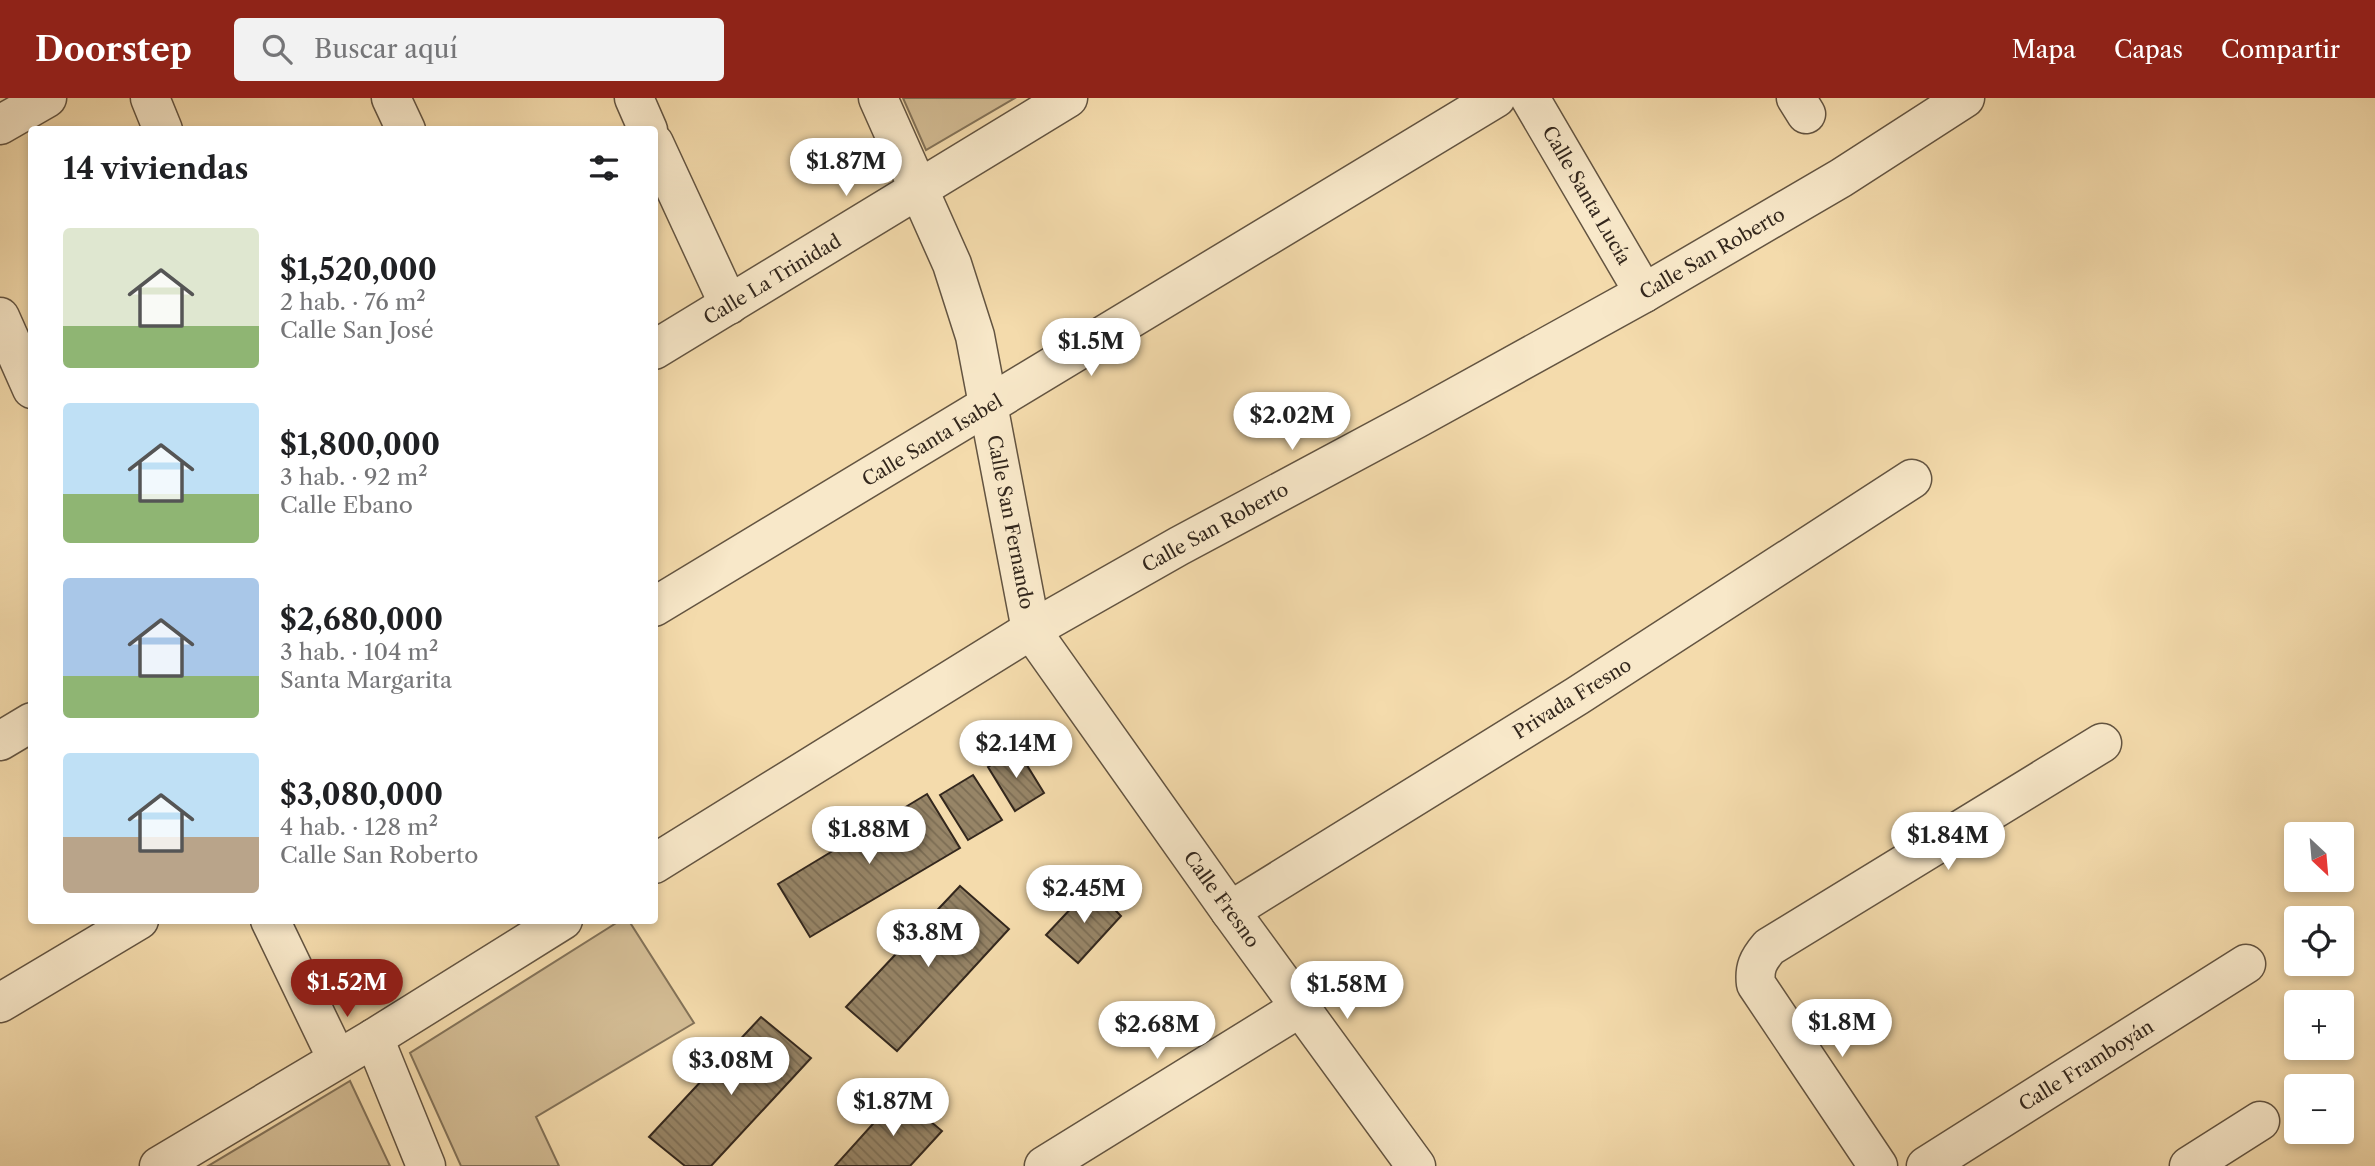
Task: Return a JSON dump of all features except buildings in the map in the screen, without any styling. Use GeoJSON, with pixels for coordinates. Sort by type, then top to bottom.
{"type":"FeatureCollection","features":[{"type":"Feature","properties":{"kind":"street"},"geometry":{"type":"LineString","coordinates":[[0,125],[47,98]]}},
{"type":"Feature","properties":{"kind":"street"},"geometry":{"type":"LineString","coordinates":[[150,98],[161,126]]}},
{"type":"Feature","properties":{"kind":"street"},"geometry":{"type":"LineString","coordinates":[[391,98],[404,126]]}},
{"type":"Feature","properties":{"kind":"street"},"geometry":{"type":"LineString","coordinates":[[634,98],[646,126]]}},
{"type":"Feature","properties":{"kind":"street","name":"Calle San Fernando"},"geometry":{"type":"LineString","coordinates":[[878,98],[952,264],[975,336],[1031,630]]}},
{"type":"Feature","properties":{"kind":"street","name":"Calle La Trinidad"},"geometry":{"type":"LineString","coordinates":[[658,348],[1068,98]]}},
{"type":"Feature","properties":{"kind":"street","name":"Calle Santa Isabel"},"geometry":{"type":"LineString","coordinates":[[658,605],[1496,98]]}},
{"type":"Feature","properties":{"kind":"street","name":"Calle Santa Lucía"},"geometry":{"type":"LineString","coordinates":[[1530,98],[1644,293]]}},
{"type":"Feature","properties":{"kind":"street","name":"Calle San Roberto"},"geometry":{"type":"LineString","coordinates":[[658,862],[1031,630],[1179,546],[1644,293],[1841,178],[1965,98]]}},
{"type":"Feature","properties":{"kind":"street"},"geometry":{"type":"LineString","coordinates":[[658,152],[729,305]]}},
{"type":"Feature","properties":{"kind":"street"},"geometry":{"type":"LineString","coordinates":[[0,317],[28,380]]}},
{"type":"Feature","properties":{"kind":"street","name":"Privada Fresno"},"geometry":{"type":"LineString","coordinates":[[1230,911],[1577,696],[1912,479]]}},
{"type":"Feature","properties":{"kind":"street","name":"Calle Fresno"},"geometry":{"type":"LineString","coordinates":[[1031,630],[1230,911],[1416,1166]]}},
{"type":"Feature","properties":{"kind":"street"},"geometry":{"type":"LineString","coordinates":[[0,741],[28,724]]}},
{"type":"Feature","properties":{"kind":"street"},"geometry":{"type":"LineString","coordinates":[[1878,1166],[1756,984],[1755,972],[1759,959],[1769,947],[2102,743]]}},
{"type":"Feature","properties":{"kind":"street"},"geometry":{"type":"LineString","coordinates":[[0,1003],[132,924]]}},
{"type":"Feature","properties":{"kind":"street"},"geometry":{"type":"LineString","coordinates":[[272,924],[337,1059]]}},
{"type":"Feature","properties":{"kind":"street"},"geometry":{"type":"LineString","coordinates":[[159,1166],[374,1038],[558,924]]}},
{"type":"Feature","properties":{"kind":"street","name":"Calle Framboyán"},"geometry":{"type":"LineString","coordinates":[[1926,1166],[2246,964]]}},
{"type":"Feature","properties":{"kind":"street"},"geometry":{"type":"LineString","coordinates":[[1044,1166],[1301,1007]]}},
{"type":"Feature","properties":{"kind":"street"},"geometry":{"type":"LineString","coordinates":[[374,1038],[426,1166]]}},
{"type":"Feature","properties":{"kind":"street"},"geometry":{"type":"LineString","coordinates":[[2189,1166],[2260,1121]]}},
{"type":"Feature","properties":{"kind":"shaded area"},"geometry":{"type":"Polygon","coordinates":[[[903,98],[1015,98],[926,150],[903,98]]]}},
{"type":"Feature","properties":{"kind":"shaded area"},"geometry":{"type":"Polygon","coordinates":[[[615,924],[631,924],[694,1023],[536,1117],[559,1166],[461,1166],[410,1053],[615,924]]]}},
{"type":"Feature","properties":{"kind":"shaded area"},"geometry":{"type":"Polygon","coordinates":[[[350,1081],[390,1166],[208,1166],[350,1081]]]}}]}
